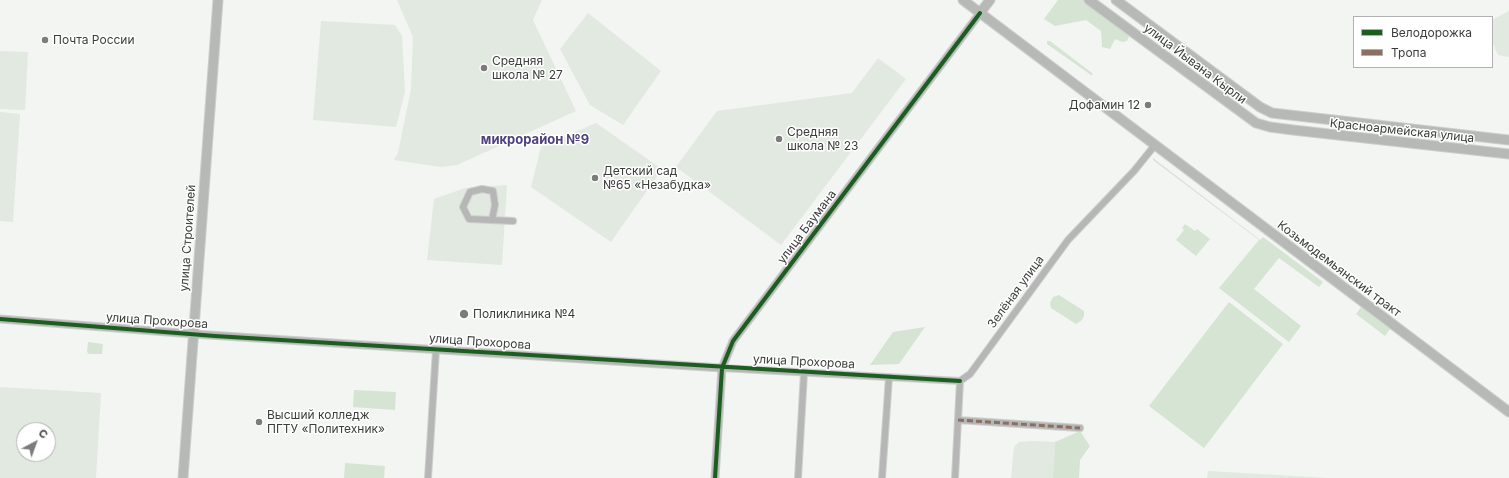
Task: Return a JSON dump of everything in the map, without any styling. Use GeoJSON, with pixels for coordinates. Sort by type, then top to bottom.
{"type":"FeatureCollection","features":[{"type":"Feature","properties":{"kind":"main road","name":"улица Строителей"},"geometry":{"type":"LineString","coordinates":[[183,478],[218,0]]}},
{"type":"Feature","properties":{"kind":"main road"},"geometry":{"type":"LineString","coordinates":[[962,0],[1155,145]]}},
{"type":"Feature","properties":{"kind":"main road","name":"улица Баумана"},"geometry":{"type":"LineString","coordinates":[[980,13],[990,0]]}},
{"type":"Feature","properties":{"kind":"main road","name":"улица Йывана Кырли"},"geometry":{"type":"LineString","coordinates":[[1090,0],[1250,120],[1270,128],[1293,130]]}},
{"type":"Feature","properties":{"kind":"main road","name":"улица Йывана Кырли"},"geometry":{"type":"LineString","coordinates":[[1116,0],[1260,107],[1272,113],[1295,115]]}},
{"type":"Feature","properties":{"kind":"main road"},"geometry":{"type":"LineString","coordinates":[[1131,30],[1140,18]]}},
{"type":"Feature","properties":{"kind":"main road"},"geometry":{"type":"LineString","coordinates":[[1293,130],[1295,115]]}},
{"type":"Feature","properties":{"kind":"main road","name":"Красноармейская улица"},"geometry":{"type":"LineString","coordinates":[[1295,115],[1509,140]]}},
{"type":"Feature","properties":{"kind":"main road","name":"Красноармейская улица"},"geometry":{"type":"LineString","coordinates":[[1293,130],[1509,154]]}},
{"type":"Feature","properties":{"kind":"main road"},"geometry":{"type":"LineString","coordinates":[[1439,147],[1441,132]]}},
{"type":"Feature","properties":{"kind":"main road"},"geometry":{"type":"LineString","coordinates":[[1479,151],[1481,136]]}},
{"type":"Feature","properties":{"kind":"main road","name":"Козьмодемьянский тракт"},"geometry":{"type":"LineString","coordinates":[[1155,145],[1509,412]]}},
{"type":"Feature","properties":{"kind":"street","name":"улица Баумана"},"geometry":{"type":"LineString","coordinates":[[714,478],[722,368],[733,341],[980,13]]}},
{"type":"Feature","properties":{"kind":"street","name":"Зелёная улица"},"geometry":{"type":"LineString","coordinates":[[960,381],[970,374],[1068,240],[1134,171],[1155,145]]}},
{"type":"Feature","properties":{"kind":"street"},"geometry":{"type":"LineString","coordinates":[[492,220],[495,205],[493,192],[482,189],[470,192],[462,207],[469,219],[513,221]]}},
{"type":"Feature","properties":{"kind":"street","name":"улица Прохорова"},"geometry":{"type":"LineString","coordinates":[[0,320],[436,350],[960,381]]}},
{"type":"Feature","properties":{"kind":"street"},"geometry":{"type":"LineString","coordinates":[[428,478],[436,350]]}},
{"type":"Feature","properties":{"kind":"street"},"geometry":{"type":"LineString","coordinates":[[798,478],[804,372]]}},
{"type":"Feature","properties":{"kind":"street"},"geometry":{"type":"LineString","coordinates":[[882,478],[889,377]]}},
{"type":"Feature","properties":{"kind":"street"},"geometry":{"type":"LineString","coordinates":[[956,478],[960,381]]}},
{"type":"Feature","properties":{"kind":"street"},"geometry":{"type":"LineString","coordinates":[[958,420],[1080,428]]}},
{"type":"Feature","properties":{"kind":"shaded area","name":"Средняя школа № 27"},"geometry":{"type":"Polygon","coordinates":[[[397,0],[542,0],[533,20],[576,111],[457,165],[441,167],[394,160],[398,153],[411,89],[413,37],[397,0]]]}},
{"type":"Feature","properties":{"kind":"shaded area"},"geometry":{"type":"Polygon","coordinates":[[[1509,11],[1509,57],[1498,55],[1493,44],[1493,19],[1509,11]]]}},
{"type":"Feature","properties":{"kind":"shaded area"},"geometry":{"type":"Polygon","coordinates":[[[588,13],[661,71],[623,125],[590,105],[560,49],[588,13]]]}},
{"type":"Feature","properties":{"kind":"shaded area"},"geometry":{"type":"Polygon","coordinates":[[[321,21],[395,25],[402,36],[405,92],[396,127],[313,120],[321,21]]]}},
{"type":"Feature","properties":{"kind":"shaded area"},"geometry":{"type":"Polygon","coordinates":[[[0,51],[28,52],[25,110],[0,109],[0,51]]]}},
{"type":"Feature","properties":{"kind":"shaded area","name":"Средняя школа № 23"},"geometry":{"type":"Polygon","coordinates":[[[878,58],[906,79],[781,245],[676,167],[717,111],[852,93],[878,58]]]}},
{"type":"Feature","properties":{"kind":"shaded area"},"geometry":{"type":"Polygon","coordinates":[[[0,112],[20,114],[13,222],[0,221],[0,112]]]}},
{"type":"Feature","properties":{"kind":"shaded area","name":"Детский сад №65 «Незабудка»"},"geometry":{"type":"Polygon","coordinates":[[[596,123],[662,169],[611,242],[531,187],[541,147],[596,123]]]}},
{"type":"Feature","properties":{"kind":"shaded area"},"geometry":{"type":"Polygon","coordinates":[[[507,185],[502,265],[427,260],[434,199],[465,188],[507,185]]]}},
{"type":"Feature","properties":{"kind":"shaded area"},"geometry":{"type":"Polygon","coordinates":[[[0,387],[101,393],[96,478],[0,478],[0,387]]]}},
{"type":"Feature","properties":{"kind":"shaded area"},"geometry":{"type":"Polygon","coordinates":[[[1019,442],[1055,442],[1053,478],[1011,478],[1014,447],[1019,442]]]}},
{"type":"Feature","properties":{"kind":"shaded area"},"geometry":{"type":"Polygon","coordinates":[[[1208,471],[1329,478],[1207,478],[1208,471]]]}},
{"type":"Feature","properties":{"kind":"green space"},"geometry":{"type":"Polygon","coordinates":[[[1058,0],[1084,0],[1126,32],[1129,37],[1127,41],[1122,42],[1115,39],[1110,49],[1102,47],[1101,31],[1086,20],[1055,26],[1044,19],[1058,0]]]}},
{"type":"Feature","properties":{"kind":"green space"},"geometry":{"type":"Polygon","coordinates":[[[1047,41],[1050,41],[1093,75],[1047,44],[1047,41]]]}},
{"type":"Feature","properties":{"kind":"green space"},"geometry":{"type":"Polygon","coordinates":[[[1153,158],[1260,240],[1263,237],[1323,282],[1319,287],[1279,258],[1254,289],[1301,326],[1289,342],[1219,288],[1259,240],[1153,160],[1153,158]]]}},
{"type":"Feature","properties":{"kind":"green space"},"geometry":{"type":"Polygon","coordinates":[[[1185,224],[1195,231],[1197,229],[1210,239],[1196,256],[1176,240],[1184,230],[1182,228],[1185,224]]]}},
{"type":"Feature","properties":{"kind":"green space"},"geometry":{"type":"Polygon","coordinates":[[[1059,295],[1084,311],[1084,316],[1081,321],[1076,324],[1051,308],[1050,303],[1053,297],[1059,295]]]}},
{"type":"Feature","properties":{"kind":"green space"},"geometry":{"type":"Polygon","coordinates":[[[1229,302],[1283,344],[1204,448],[1149,406],[1229,302]]]}},
{"type":"Feature","properties":{"kind":"green space"},"geometry":{"type":"Polygon","coordinates":[[[1361,307],[1390,329],[1385,336],[1356,314],[1361,307]]]}},
{"type":"Feature","properties":{"kind":"green space"},"geometry":{"type":"Polygon","coordinates":[[[925,327],[899,364],[870,365],[893,332],[925,327]]]}},
{"type":"Feature","properties":{"kind":"green space"},"geometry":{"type":"Polygon","coordinates":[[[88,342],[103,344],[102,354],[89,354],[87,352],[88,342]]]}},
{"type":"Feature","properties":{"kind":"green space"},"geometry":{"type":"Polygon","coordinates":[[[354,390],[396,392],[395,410],[353,407],[354,390]]]}},
{"type":"Feature","properties":{"kind":"green space"},"geometry":{"type":"Polygon","coordinates":[[[1080,431],[1090,446],[1080,460],[1079,478],[1053,478],[1055,442],[1080,431]]]}},
{"type":"Feature","properties":{"kind":"green space"},"geometry":{"type":"Polygon","coordinates":[[[345,463],[385,466],[384,478],[344,478],[345,463]]]}},
{"type":"Feature","properties":{"kind":"marked path"},"geometry":{"type":"LineString","coordinates":[[958,420],[1080,428]]}},
{"type":"Feature","properties":{"kind":"cycle path"},"geometry":{"type":"LineString","coordinates":[[715,478],[722,368],[733,341],[980,13]]}},
{"type":"Feature","properties":{"kind":"cycle path"},"geometry":{"type":"LineString","coordinates":[[0,319],[215,336],[960,381]]}},
{"type":"Feature","properties":{"kind":"place","name":"Почта России"},"geometry":{"type":"Point","coordinates":[45,40]}},
{"type":"Feature","properties":{"kind":"place","name":"Средняя школа № 27"},"geometry":{"type":"Point","coordinates":[484,68]}},
{"type":"Feature","properties":{"kind":"place","name":"Дофамин 12"},"geometry":{"type":"Point","coordinates":[1148,105]}},
{"type":"Feature","properties":{"kind":"place","name":"Средняя школа № 23"},"geometry":{"type":"Point","coordinates":[779,139]}},
{"type":"Feature","properties":{"kind":"place","name":"Детский сад №65 «Незабудка»"},"geometry":{"type":"Point","coordinates":[595,178]}},
{"type":"Feature","properties":{"kind":"place","name":"Поликлиника №4"},"geometry":{"type":"Point","coordinates":[464,314]}},
{"type":"Feature","properties":{"kind":"place","name":"Высший колледж ПГТУ «Политехник»"},"geometry":{"type":"Point","coordinates":[259,422]}},
{"type":"Feature","properties":{"kind":"district","name":"микрорайон №9"},"geometry":{"type":"Point","coordinates":[535,140]}}]}
